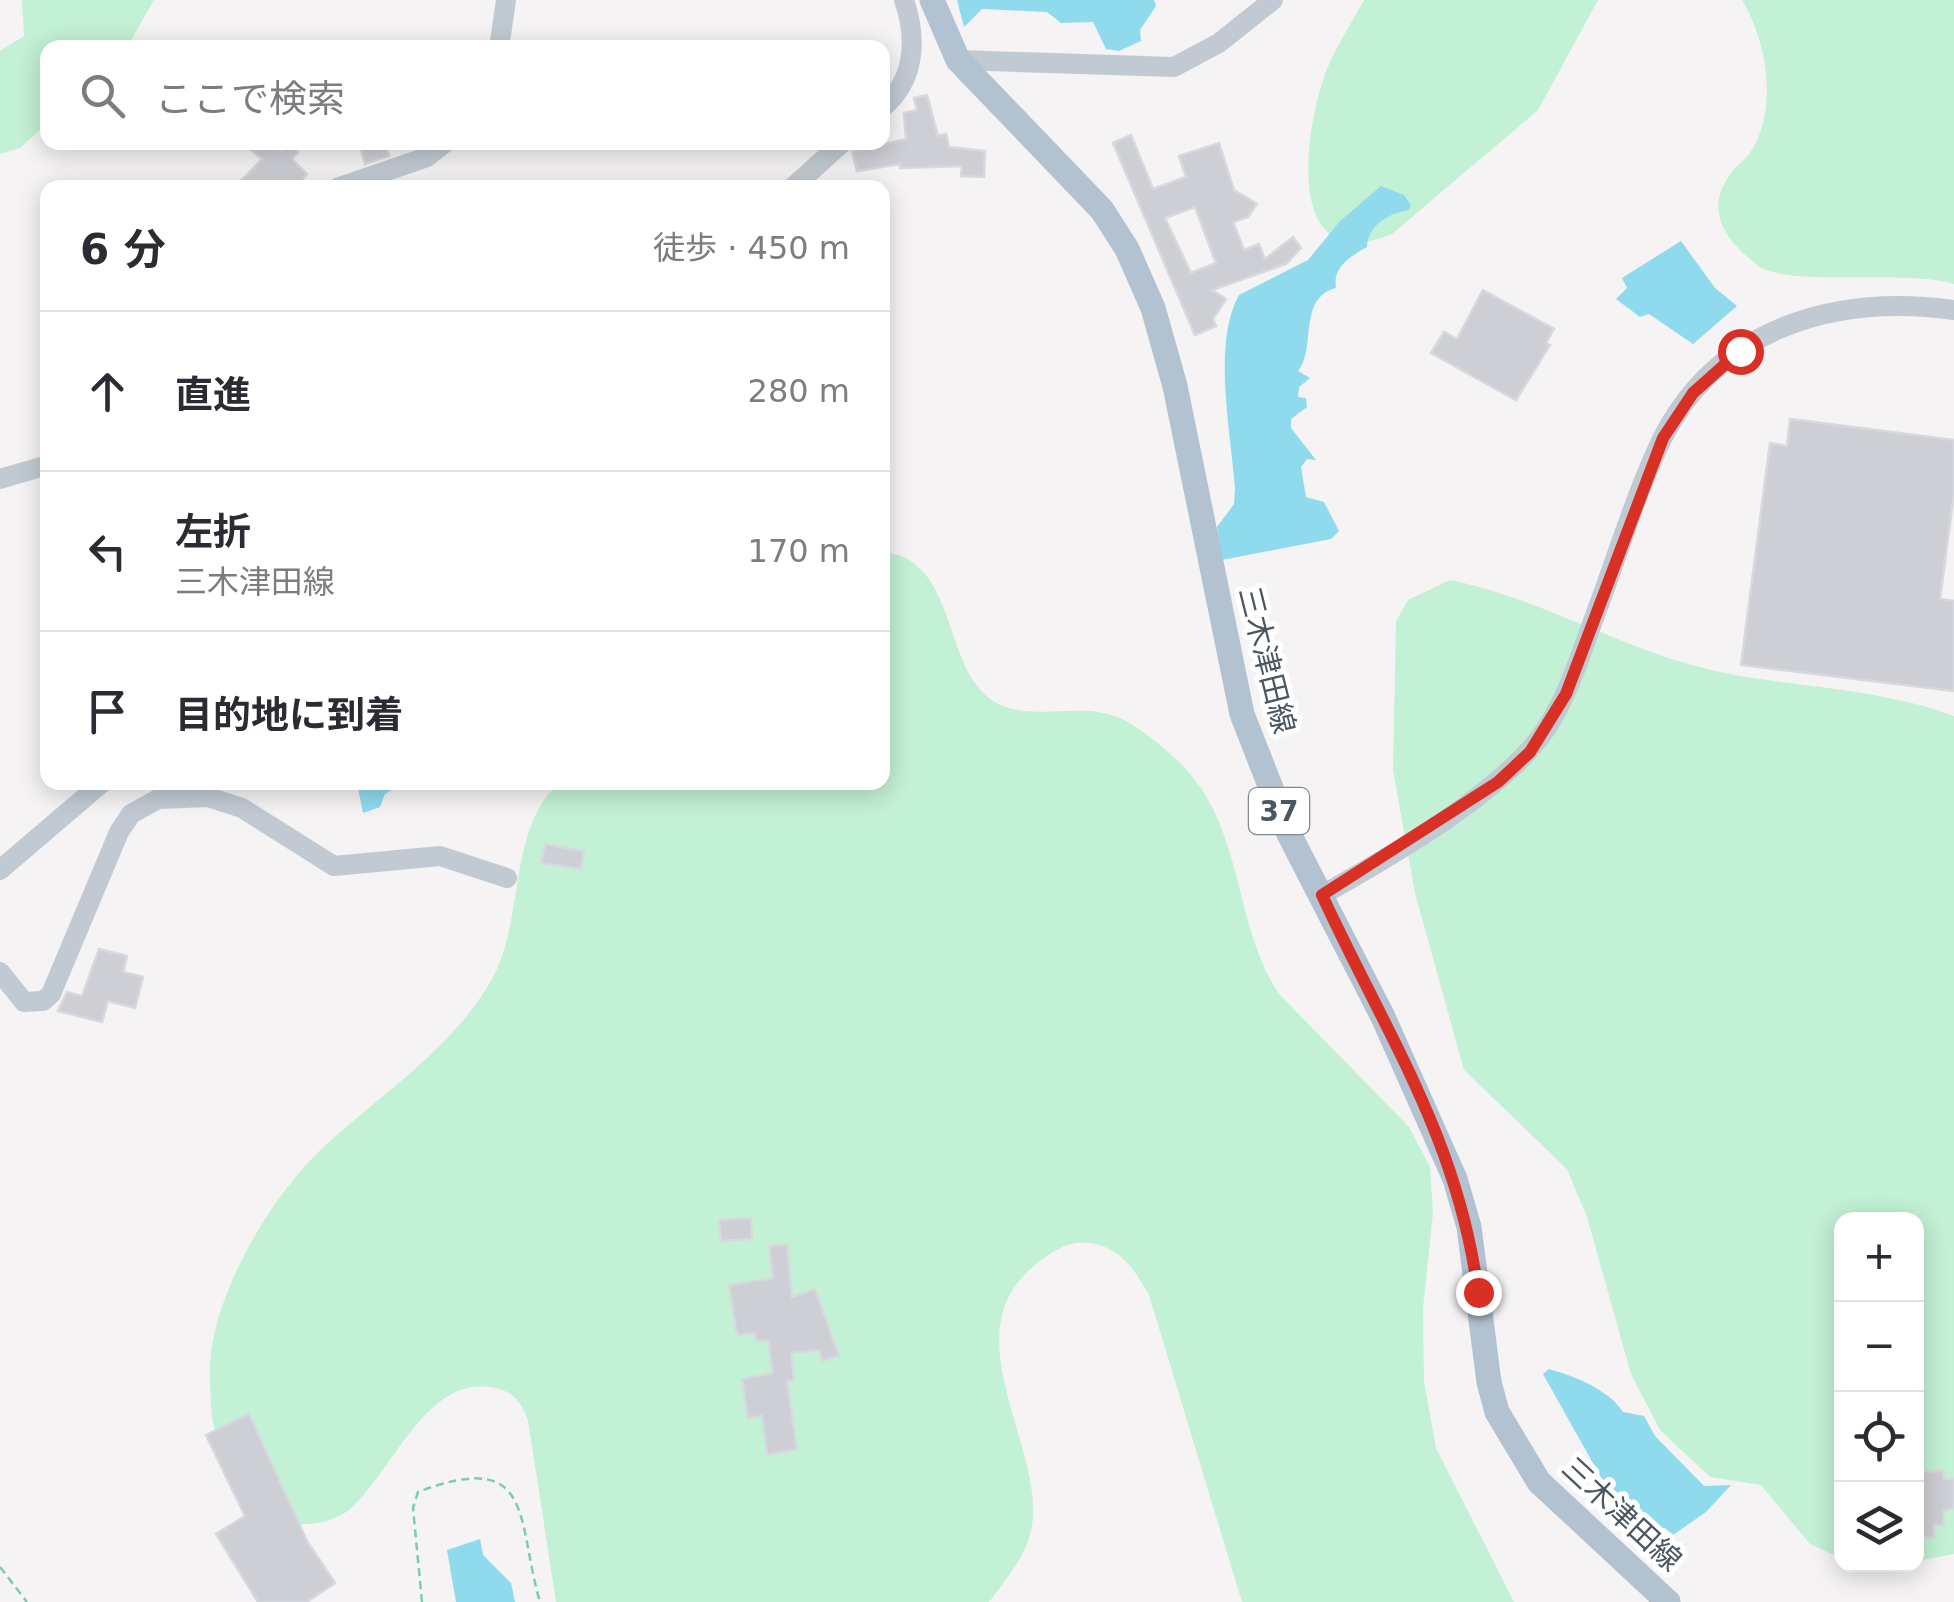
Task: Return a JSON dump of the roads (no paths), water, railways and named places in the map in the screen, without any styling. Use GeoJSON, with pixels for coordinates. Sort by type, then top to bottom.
{"type":"FeatureCollection","features":[{"type":"Feature","properties":{"kind":"main road","name":"三木津田線"},"geometry":{"type":"LineString","coordinates":[[932,0],[958,60],[1102,210],[1127,249],[1147,293],[1175,386],[1242,714],[1289,834],[1422,1098],[1455,1179],[1469,1227],[1497,1412],[1539,1482],[1668,1602]]}},
{"type":"Feature","properties":{"kind":"street"},"geometry":{"type":"LineString","coordinates":[[499,40],[506,0]]}},
{"type":"Feature","properties":{"kind":"street"},"geometry":{"type":"LineString","coordinates":[[890,97],[908,71],[914,48],[904,0]]}},
{"type":"Feature","properties":{"kind":"street"},"geometry":{"type":"LineString","coordinates":[[958,60],[1174,67],[1220,43],[1273,0]]}},
{"type":"Feature","properties":{"kind":"street"},"geometry":{"type":"LineString","coordinates":[[360,180],[426,157],[435,150]]}},
{"type":"Feature","properties":{"kind":"street"},"geometry":{"type":"LineString","coordinates":[[801,180],[833,150]]}},
{"type":"Feature","properties":{"kind":"street"},"geometry":{"type":"LineString","coordinates":[[1322,895],[1498,782],[1530,752],[1566,694],[1663,438],[1693,393],[1740,351],[1789,322],[1837,308],[1888,303],[1954,310]]}},
{"type":"Feature","properties":{"kind":"street"},"geometry":{"type":"LineString","coordinates":[[0,479],[40,467]]}},
{"type":"Feature","properties":{"kind":"street"},"geometry":{"type":"LineString","coordinates":[[0,870],[94,790]]}},
{"type":"Feature","properties":{"kind":"street"},"geometry":{"type":"LineString","coordinates":[[0,972],[24,1002],[43,1001],[50,994],[120,832],[131,814],[158,799],[208,797],[242,808],[334,866],[440,856],[507,878]]}},
{"type":"Feature","properties":{"kind":"water"},"geometry":{"type":"Polygon","coordinates":[[[957,0],[1154,0],[1156,6],[1140,30],[1141,41],[1119,51],[1106,49],[1093,22],[1061,23],[1047,12],[982,9],[964,27],[957,0]]]}},
{"type":"Feature","properties":{"kind":"water"},"geometry":{"type":"Polygon","coordinates":[[[1381,186],[1404,195],[1411,205],[1409,210],[1387,217],[1375,226],[1367,247],[1340,268],[1336,288],[1316,302],[1298,371],[1310,378],[1299,387],[1298,397],[1306,398],[1307,407],[1291,419],[1291,428],[1316,460],[1307,459],[1301,467],[1306,497],[1324,502],[1339,531],[1331,539],[1222,560],[1217,527],[1234,504],[1235,488],[1227,415],[1226,338],[1239,295],[1308,260],[1340,221],[1381,186]]]}},
{"type":"Feature","properties":{"kind":"water"},"geometry":{"type":"Polygon","coordinates":[[[1681,241],[1715,288],[1737,306],[1693,344],[1649,314],[1640,317],[1616,299],[1627,288],[1622,278],[1681,241]]]}},
{"type":"Feature","properties":{"kind":"water"},"geometry":{"type":"Polygon","coordinates":[[[358,790],[392,790],[385,794],[380,807],[363,813],[358,790]]]}},
{"type":"Feature","properties":{"kind":"water"},"geometry":{"type":"Polygon","coordinates":[[[1549,1369],[1600,1390],[1623,1412],[1644,1416],[1655,1436],[1704,1486],[1731,1485],[1706,1512],[1673,1535],[1665,1528],[1650,1531],[1633,1506],[1603,1481],[1543,1374],[1549,1369]]]}},
{"type":"Feature","properties":{"kind":"water"},"geometry":{"type":"Polygon","coordinates":[[[480,1539],[483,1555],[511,1583],[515,1602],[456,1602],[447,1550],[480,1539]]]}}]}
